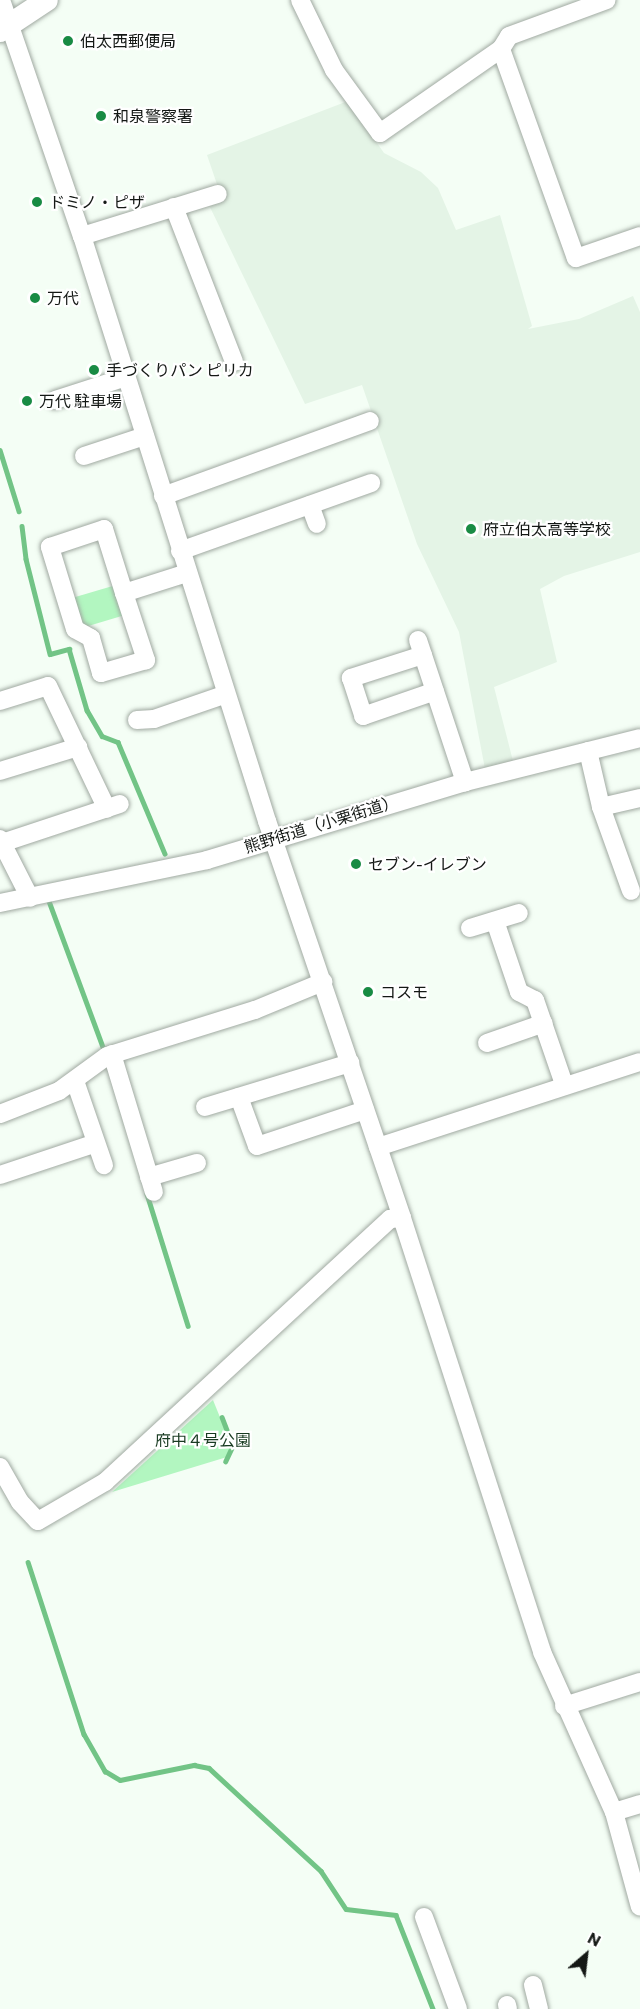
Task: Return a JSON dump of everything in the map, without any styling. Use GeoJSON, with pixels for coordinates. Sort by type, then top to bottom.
{"type":"FeatureCollection","features":[{"type":"Feature","properties":{"kind":"main road"},"geometry":{"type":"LineString","coordinates":[[5,28],[47,0]]}},
{"type":"Feature","properties":{"kind":"street"},"geometry":{"type":"LineString","coordinates":[[1,0],[5,28],[82,236],[226,694],[402,1218],[542,1652],[564,1706],[614,1812],[640,1907]]}},
{"type":"Feature","properties":{"kind":"street"},"geometry":{"type":"LineString","coordinates":[[300,0],[334,70],[380,133],[501,49],[509,36],[607,0]]}},
{"type":"Feature","properties":{"kind":"street"},"geometry":{"type":"LineString","coordinates":[[501,49],[576,258],[640,236]]}},
{"type":"Feature","properties":{"kind":"street"},"geometry":{"type":"LineString","coordinates":[[82,236],[218,194]]}},
{"type":"Feature","properties":{"kind":"street"},"geometry":{"type":"LineString","coordinates":[[174,207],[209,275],[236,352]]}},
{"type":"Feature","properties":{"kind":"street"},"geometry":{"type":"LineString","coordinates":[[55,400],[126,377]]}},
{"type":"Feature","properties":{"kind":"street"},"geometry":{"type":"LineString","coordinates":[[163,496],[256,470],[325,445],[370,421]]}},
{"type":"Feature","properties":{"kind":"street"},"geometry":{"type":"LineString","coordinates":[[84,456],[145,436]]}},
{"type":"Feature","properties":{"kind":"street"},"geometry":{"type":"LineString","coordinates":[[180,551],[256,516],[310,505],[371,483]]}},
{"type":"Feature","properties":{"kind":"street"},"geometry":{"type":"LineString","coordinates":[[310,505],[317,524]]}},
{"type":"Feature","properties":{"kind":"street"},"geometry":{"type":"LineString","coordinates":[[104,530],[124,593],[146,660],[101,673],[91,638],[75,629],[50,547],[104,530]]}},
{"type":"Feature","properties":{"kind":"street"},"geometry":{"type":"LineString","coordinates":[[124,593],[187,573]]}},
{"type":"Feature","properties":{"kind":"street"},"geometry":{"type":"LineString","coordinates":[[443,701],[363,716],[351,678],[421,647],[443,701],[465,782]]}},
{"type":"Feature","properties":{"kind":"street"},"geometry":{"type":"LineString","coordinates":[[0,701],[48,686],[78,747],[114,806],[1,841],[30,898]]}},
{"type":"Feature","properties":{"kind":"street"},"geometry":{"type":"LineString","coordinates":[[137,720],[154,719],[226,694]]}},
{"type":"Feature","properties":{"kind":"street","name":"熊野街道（小栗街道）"},"geometry":{"type":"LineString","coordinates":[[0,903],[197,862],[273,837],[465,782],[640,738]]}},
{"type":"Feature","properties":{"kind":"street"},"geometry":{"type":"LineString","coordinates":[[0,771],[78,747]]}},
{"type":"Feature","properties":{"kind":"street"},"geometry":{"type":"LineString","coordinates":[[588,751],[601,807],[633,881]]}},
{"type":"Feature","properties":{"kind":"street"},"geometry":{"type":"LineString","coordinates":[[601,807],[640,798]]}},
{"type":"Feature","properties":{"kind":"street"},"geometry":{"type":"LineString","coordinates":[[470,928],[519,913]]}},
{"type":"Feature","properties":{"kind":"street"},"geometry":{"type":"LineString","coordinates":[[495,921],[519,992],[535,1000],[564,1084]]}},
{"type":"Feature","properties":{"kind":"street"},"geometry":{"type":"LineString","coordinates":[[0,1114],[59,1091],[112,1054],[255,1010],[323,982]]}},
{"type":"Feature","properties":{"kind":"street"},"geometry":{"type":"LineString","coordinates":[[487,1042],[544,1023]]}},
{"type":"Feature","properties":{"kind":"street"},"geometry":{"type":"LineString","coordinates":[[112,1054],[136,1105],[152,1184],[190,1170]]}},
{"type":"Feature","properties":{"kind":"street"},"geometry":{"type":"LineString","coordinates":[[378,1147],[564,1084],[640,1062]]}},
{"type":"Feature","properties":{"kind":"street"},"geometry":{"type":"LineString","coordinates":[[205,1107],[350,1063]]}},
{"type":"Feature","properties":{"kind":"street"},"geometry":{"type":"LineString","coordinates":[[75,1081],[104,1165]]}},
{"type":"Feature","properties":{"kind":"street"},"geometry":{"type":"LineString","coordinates":[[239,1097],[256,1146],[364,1110]]}},
{"type":"Feature","properties":{"kind":"street"},"geometry":{"type":"LineString","coordinates":[[0,1175],[96,1143]]}},
{"type":"Feature","properties":{"kind":"street"},"geometry":{"type":"LineString","coordinates":[[0,1467],[20,1502],[38,1521],[105,1482],[390,1219],[402,1218]]}},
{"type":"Feature","properties":{"kind":"street"},"geometry":{"type":"LineString","coordinates":[[564,1706],[640,1682]]}},
{"type":"Feature","properties":{"kind":"street"},"geometry":{"type":"LineString","coordinates":[[614,1812],[640,1804]]}},
{"type":"Feature","properties":{"kind":"street"},"geometry":{"type":"LineString","coordinates":[[432,1924],[454,1977],[458,2009]]}},
{"type":"Feature","properties":{"kind":"street"},"geometry":{"type":"LineString","coordinates":[[533,1985],[539,2009]]}},
{"type":"Feature","properties":{"kind":"shaded area"},"geometry":{"type":"Polygon","coordinates":[[[348,101],[384,153],[421,172],[438,188],[456,230],[500,215],[532,326],[528,329],[579,319],[633,296],[640,312],[640,552],[564,576],[540,589],[557,662],[494,687],[513,761],[485,769],[459,632],[417,544],[362,385],[305,404],[208,203],[222,199],[207,155],[348,101]]]}},
{"type":"Feature","properties":{"kind":"green space"},"geometry":{"type":"Polygon","coordinates":[[[116,585],[125,615],[85,627],[80,624],[72,598],[116,585]]]}},
{"type":"Feature","properties":{"kind":"green space","name":"府中４号公園"},"geometry":{"type":"Polygon","coordinates":[[[213,1400],[232,1447],[227,1457],[112,1492],[213,1400]]]}},
{"type":"Feature","properties":{"kind":"waterway"},"geometry":{"type":"LineString","coordinates":[[0,450],[19,511]]}},
{"type":"Feature","properties":{"kind":"waterway"},"geometry":{"type":"LineString","coordinates":[[22,526],[26,559],[50,654],[69,649],[87,710],[102,736],[118,742],[165,854]]}},
{"type":"Feature","properties":{"kind":"waterway"},"geometry":{"type":"LineString","coordinates":[[49,901],[103,1047]]}},
{"type":"Feature","properties":{"kind":"waterway"},"geometry":{"type":"LineString","coordinates":[[147,1194],[188,1326]]}},
{"type":"Feature","properties":{"kind":"waterway"},"geometry":{"type":"LineString","coordinates":[[222,1417],[233,1446],[226,1461]]}},
{"type":"Feature","properties":{"kind":"waterway"},"geometry":{"type":"LineString","coordinates":[[28,1562],[84,1734],[105,1771],[120,1780],[194,1765],[209,1768],[321,1871],[346,1909],[396,1915],[433,2009]]}},
{"type":"Feature","properties":{"kind":"place","name":"伯太西郵便局"},"geometry":{"type":"Point","coordinates":[68,41]}},
{"type":"Feature","properties":{"kind":"place","name":"和泉警察署"},"geometry":{"type":"Point","coordinates":[101,116]}},
{"type":"Feature","properties":{"kind":"place","name":"ドミノ・ピザ"},"geometry":{"type":"Point","coordinates":[37,202]}},
{"type":"Feature","properties":{"kind":"place","name":"万代"},"geometry":{"type":"Point","coordinates":[35,298]}},
{"type":"Feature","properties":{"kind":"place","name":"手づくりパン ピリカ"},"geometry":{"type":"Point","coordinates":[94,370]}},
{"type":"Feature","properties":{"kind":"place","name":"万代 駐車場"},"geometry":{"type":"Point","coordinates":[27,401]}},
{"type":"Feature","properties":{"kind":"place","name":"府立伯太高等学校"},"geometry":{"type":"Point","coordinates":[471,529]}},
{"type":"Feature","properties":{"kind":"place","name":"セブン-イレブン"},"geometry":{"type":"Point","coordinates":[356,864]}},
{"type":"Feature","properties":{"kind":"place","name":"コスモ"},"geometry":{"type":"Point","coordinates":[368,992]}}]}
